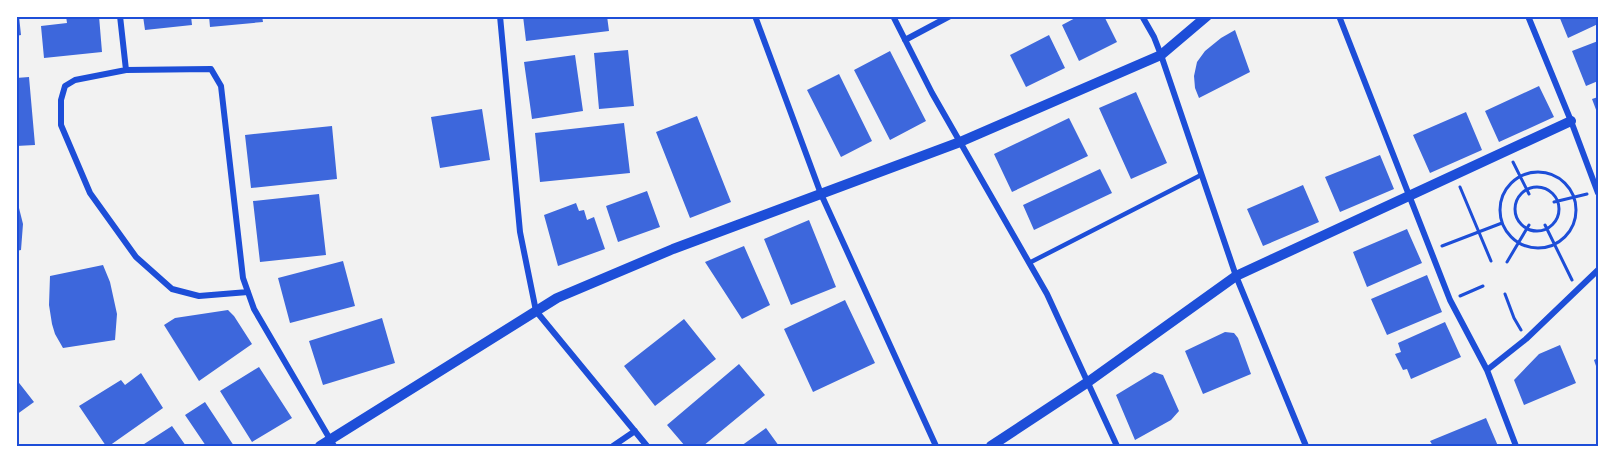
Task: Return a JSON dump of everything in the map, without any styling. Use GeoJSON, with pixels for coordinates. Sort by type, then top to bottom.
{"type":"FeatureCollection","features":[{"type":"Feature","properties":{"kind":"street"},"geometry":{"type":"LineString","coordinates":[[120,16],[126,70]]}},
{"type":"Feature","properties":{"kind":"street"},"geometry":{"type":"LineString","coordinates":[[500,16],[520,232],[536,311],[647,447]]}},
{"type":"Feature","properties":{"kind":"street"},"geometry":{"type":"LineString","coordinates":[[755,16],[821,194],[936,447]]}},
{"type":"Feature","properties":{"kind":"street"},"geometry":{"type":"LineString","coordinates":[[893,16],[932,93],[1047,294],[1117,447]]}},
{"type":"Feature","properties":{"kind":"street"},"geometry":{"type":"LineString","coordinates":[[905,40],[950,16]]}},
{"type":"Feature","properties":{"kind":"street"},"geometry":{"type":"LineString","coordinates":[[1142,16],[1154,37],[1161,56],[1236,276],[1305,444],[1296,447]]}},
{"type":"Feature","properties":{"kind":"street"},"geometry":{"type":"LineString","coordinates":[[320,447],[332,443],[557,298],[673,249],[960,142],[1161,56],[1207,16]]}},
{"type":"Feature","properties":{"kind":"street"},"geometry":{"type":"LineString","coordinates":[[1339,16],[1450,300],[1487,370],[1516,447]]}},
{"type":"Feature","properties":{"kind":"street"},"geometry":{"type":"LineString","coordinates":[[1528,16],[1598,192]]}},
{"type":"Feature","properties":{"kind":"street"},"geometry":{"type":"LineString","coordinates":[[248,292],[199,296],[172,289],[136,257],[90,193],[61,125],[61,100],[64,86],[75,80],[126,70],[211,69],[222,86],[243,279],[248,292],[254,309],[332,443]]}},
{"type":"Feature","properties":{"kind":"street"},"geometry":{"type":"LineString","coordinates":[[991,447],[1088,382],[1236,276],[1571,121]]}},
{"type":"Feature","properties":{"kind":"street"},"geometry":{"type":"LineString","coordinates":[[1487,370],[1526,339],[1599,270]]}},
{"type":"Feature","properties":{"kind":"street"},"geometry":{"type":"LineString","coordinates":[[613,447],[635,431]]}},
{"type":"Feature","properties":{"kind":"lane"},"geometry":{"type":"LineString","coordinates":[[1029,263],[1201,175]]}},
{"type":"Feature","properties":{"kind":"path"},"geometry":{"type":"LineString","coordinates":[[1507,150],[1529,194]]}},
{"type":"Feature","properties":{"kind":"path"},"geometry":{"type":"LineString","coordinates":[[1537,172],[1549,173],[1564,183],[1574,197],[1576,209],[1569,232],[1550,246],[1539,248],[1519,243],[1507,234],[1502,223],[1499,211],[1501,199],[1506,189],[1520,177],[1537,172]]}},
{"type":"Feature","properties":{"kind":"path"},"geometry":{"type":"LineString","coordinates":[[1454,174],[1491,261]]}},
{"type":"Feature","properties":{"kind":"path"},"geometry":{"type":"LineString","coordinates":[[1537,186],[1548,189],[1556,201],[1559,214],[1556,220],[1536,231],[1519,223],[1514,211],[1517,198],[1526,189],[1537,186]]}},
{"type":"Feature","properties":{"kind":"path"},"geometry":{"type":"LineString","coordinates":[[1556,201],[1598,192]]}},
{"type":"Feature","properties":{"kind":"path"},"geometry":{"type":"LineString","coordinates":[[1430,251],[1502,223]]}},
{"type":"Feature","properties":{"kind":"path"},"geometry":{"type":"LineString","coordinates":[[1507,262],[1528,227]]}},
{"type":"Feature","properties":{"kind":"path"},"geometry":{"type":"LineString","coordinates":[[1546,227],[1566,270],[1578,289]]}},
{"type":"Feature","properties":{"kind":"path"},"geometry":{"type":"LineString","coordinates":[[1450,300],[1483,286]]}},
{"type":"Feature","properties":{"kind":"path"},"geometry":{"type":"LineString","coordinates":[[1505,294],[1514,318],[1526,339]]}},
{"type":"Feature","properties":{"kind":"building"},"geometry":{"type":"Polygon","coordinates":[[[16,16],[19,16],[21,35],[16,36],[16,16]]]}},
{"type":"Feature","properties":{"kind":"building"},"geometry":{"type":"Polygon","coordinates":[[[66,16],[99,16],[102,52],[44,58],[41,26],[67,23],[66,16]]]}},
{"type":"Feature","properties":{"kind":"building"},"geometry":{"type":"Polygon","coordinates":[[[143,16],[191,16],[192,25],[145,30],[143,16]]]}},
{"type":"Feature","properties":{"kind":"building"},"geometry":{"type":"Polygon","coordinates":[[[209,16],[262,16],[263,22],[210,27],[209,16]]]}},
{"type":"Feature","properties":{"kind":"building"},"geometry":{"type":"Polygon","coordinates":[[[523,16],[607,16],[609,31],[526,41],[523,16]]]}},
{"type":"Feature","properties":{"kind":"building"},"geometry":{"type":"Polygon","coordinates":[[[1079,16],[1104,16],[1117,42],[1079,61],[1062,25],[1079,16]]]}},
{"type":"Feature","properties":{"kind":"building"},"geometry":{"type":"Polygon","coordinates":[[[1559,16],[1598,16],[1598,24],[1568,38],[1559,16]]]}},
{"type":"Feature","properties":{"kind":"building"},"geometry":{"type":"Polygon","coordinates":[[[1235,30],[1250,72],[1199,98],[1194,76],[1197,62],[1205,51],[1235,30]]]}},
{"type":"Feature","properties":{"kind":"building"},"geometry":{"type":"Polygon","coordinates":[[[1049,35],[1065,68],[1026,87],[1010,55],[1049,35]]]}},
{"type":"Feature","properties":{"kind":"building"},"geometry":{"type":"Polygon","coordinates":[[[1598,41],[1598,81],[1586,86],[1572,51],[1598,41]]]}},
{"type":"Feature","properties":{"kind":"building"},"geometry":{"type":"Polygon","coordinates":[[[628,50],[634,106],[599,109],[594,53],[628,50]]]}},
{"type":"Feature","properties":{"kind":"building"},"geometry":{"type":"Polygon","coordinates":[[[890,51],[926,121],[890,140],[854,70],[890,51]]]}},
{"type":"Feature","properties":{"kind":"building"},"geometry":{"type":"Polygon","coordinates":[[[575,55],[583,111],[532,119],[524,62],[575,55]]]}},
{"type":"Feature","properties":{"kind":"building"},"geometry":{"type":"Polygon","coordinates":[[[839,74],[872,141],[841,157],[807,90],[839,74]]]}},
{"type":"Feature","properties":{"kind":"building"},"geometry":{"type":"Polygon","coordinates":[[[29,77],[35,145],[16,146],[16,78],[29,77]]]}},
{"type":"Feature","properties":{"kind":"building"},"geometry":{"type":"Polygon","coordinates":[[[1539,86],[1554,117],[1499,142],[1485,111],[1539,86]]]}},
{"type":"Feature","properties":{"kind":"building"},"geometry":{"type":"Polygon","coordinates":[[[1136,92],[1167,163],[1131,179],[1099,108],[1136,92]]]}},
{"type":"Feature","properties":{"kind":"building"},"geometry":{"type":"Polygon","coordinates":[[[1598,97],[1598,115],[1592,99],[1598,97]]]}},
{"type":"Feature","properties":{"kind":"building"},"geometry":{"type":"Polygon","coordinates":[[[482,109],[490,160],[440,168],[431,117],[482,109]]]}},
{"type":"Feature","properties":{"kind":"building"},"geometry":{"type":"Polygon","coordinates":[[[1466,112],[1482,150],[1430,173],[1413,135],[1466,112]]]}},
{"type":"Feature","properties":{"kind":"building"},"geometry":{"type":"Polygon","coordinates":[[[697,116],[731,202],[690,218],[656,132],[697,116]]]}},
{"type":"Feature","properties":{"kind":"building"},"geometry":{"type":"Polygon","coordinates":[[[1069,118],[1088,156],[1012,192],[994,154],[1069,118]]]}},
{"type":"Feature","properties":{"kind":"building"},"geometry":{"type":"Polygon","coordinates":[[[624,123],[630,173],[540,182],[535,133],[624,123]]]}},
{"type":"Feature","properties":{"kind":"building"},"geometry":{"type":"Polygon","coordinates":[[[332,126],[337,179],[251,188],[245,135],[332,126]]]}},
{"type":"Feature","properties":{"kind":"building"},"geometry":{"type":"Polygon","coordinates":[[[1380,155],[1394,189],[1340,212],[1325,177],[1380,155]]]}},
{"type":"Feature","properties":{"kind":"building"},"geometry":{"type":"Polygon","coordinates":[[[1100,169],[1112,193],[1034,230],[1023,205],[1100,169]]]}},
{"type":"Feature","properties":{"kind":"building"},"geometry":{"type":"Polygon","coordinates":[[[1303,185],[1319,222],[1263,246],[1247,209],[1303,185]]]}},
{"type":"Feature","properties":{"kind":"building"},"geometry":{"type":"Polygon","coordinates":[[[647,191],[660,227],[618,242],[606,206],[647,191]]]}},
{"type":"Feature","properties":{"kind":"building"},"geometry":{"type":"Polygon","coordinates":[[[319,194],[326,255],[260,262],[253,201],[319,194]]]}},
{"type":"Feature","properties":{"kind":"building"},"geometry":{"type":"Polygon","coordinates":[[[16,196],[23,224],[21,250],[16,251],[16,196]]]}},
{"type":"Feature","properties":{"kind":"building"},"geometry":{"type":"Polygon","coordinates":[[[576,203],[579,211],[584,210],[587,220],[594,217],[605,249],[558,266],[544,215],[576,203]]]}},
{"type":"Feature","properties":{"kind":"building"},"geometry":{"type":"Polygon","coordinates":[[[809,220],[836,287],[791,305],[764,239],[809,220]]]}},
{"type":"Feature","properties":{"kind":"building"},"geometry":{"type":"Polygon","coordinates":[[[1407,229],[1422,263],[1367,287],[1353,252],[1407,229]]]}},
{"type":"Feature","properties":{"kind":"building"},"geometry":{"type":"Polygon","coordinates":[[[744,246],[770,305],[742,319],[705,262],[744,246]]]}},
{"type":"Feature","properties":{"kind":"building"},"geometry":{"type":"Polygon","coordinates":[[[343,261],[355,306],[290,323],[278,278],[343,261]]]}},
{"type":"Feature","properties":{"kind":"building"},"geometry":{"type":"Polygon","coordinates":[[[103,265],[110,282],[117,314],[115,340],[63,348],[52,324],[49,305],[50,276],[103,265]]]}},
{"type":"Feature","properties":{"kind":"building"},"geometry":{"type":"Polygon","coordinates":[[[1427,275],[1442,312],[1387,335],[1371,299],[1427,275]]]}},
{"type":"Feature","properties":{"kind":"building"},"geometry":{"type":"Polygon","coordinates":[[[845,300],[875,363],[813,392],[784,329],[845,300]]]}},
{"type":"Feature","properties":{"kind":"building"},"geometry":{"type":"Polygon","coordinates":[[[228,310],[252,344],[199,381],[164,325],[175,318],[228,310]]]}},
{"type":"Feature","properties":{"kind":"building"},"geometry":{"type":"Polygon","coordinates":[[[382,318],[395,363],[323,385],[309,341],[382,318]]]}},
{"type":"Feature","properties":{"kind":"building"},"geometry":{"type":"Polygon","coordinates":[[[684,319],[716,359],[655,406],[624,366],[684,319]]]}},
{"type":"Feature","properties":{"kind":"building"},"geometry":{"type":"Polygon","coordinates":[[[1445,322],[1461,357],[1411,379],[1407,369],[1403,370],[1395,354],[1401,352],[1398,343],[1445,322]]]}},
{"type":"Feature","properties":{"kind":"building"},"geometry":{"type":"Polygon","coordinates":[[[1225,332],[1234,333],[1238,338],[1251,374],[1203,394],[1185,351],[1225,332]]]}},
{"type":"Feature","properties":{"kind":"building"},"geometry":{"type":"Polygon","coordinates":[[[1560,345],[1576,383],[1524,405],[1514,380],[1539,354],[1560,345]]]}},
{"type":"Feature","properties":{"kind":"building"},"geometry":{"type":"Polygon","coordinates":[[[1598,358],[1598,372],[1594,360],[1598,358]]]}},
{"type":"Feature","properties":{"kind":"building"},"geometry":{"type":"Polygon","coordinates":[[[739,364],[765,395],[703,446],[685,446],[667,425],[739,364]]]}},
{"type":"Feature","properties":{"kind":"building"},"geometry":{"type":"Polygon","coordinates":[[[259,367],[292,418],[252,442],[220,391],[259,367]]]}},
{"type":"Feature","properties":{"kind":"building"},"geometry":{"type":"Polygon","coordinates":[[[1154,372],[1163,375],[1179,411],[1171,420],[1135,440],[1116,395],[1154,372]]]}},
{"type":"Feature","properties":{"kind":"building"},"geometry":{"type":"Polygon","coordinates":[[[141,373],[163,408],[106,446],[79,406],[121,380],[125,385],[141,373]]]}},
{"type":"Feature","properties":{"kind":"building"},"geometry":{"type":"Polygon","coordinates":[[[16,379],[34,402],[16,415],[16,379]]]}},
{"type":"Feature","properties":{"kind":"building"},"geometry":{"type":"Polygon","coordinates":[[[205,402],[234,446],[206,446],[185,415],[205,402]]]}},
{"type":"Feature","properties":{"kind":"building"},"geometry":{"type":"Polygon","coordinates":[[[1486,418],[1498,446],[1433,446],[1430,441],[1486,418]]]}},
{"type":"Feature","properties":{"kind":"building"},"geometry":{"type":"Polygon","coordinates":[[[172,426],[186,446],[141,446],[172,426]]]}},
{"type":"Feature","properties":{"kind":"building"},"geometry":{"type":"Polygon","coordinates":[[[766,428],[779,446],[741,446],[766,428]]]}}]}
